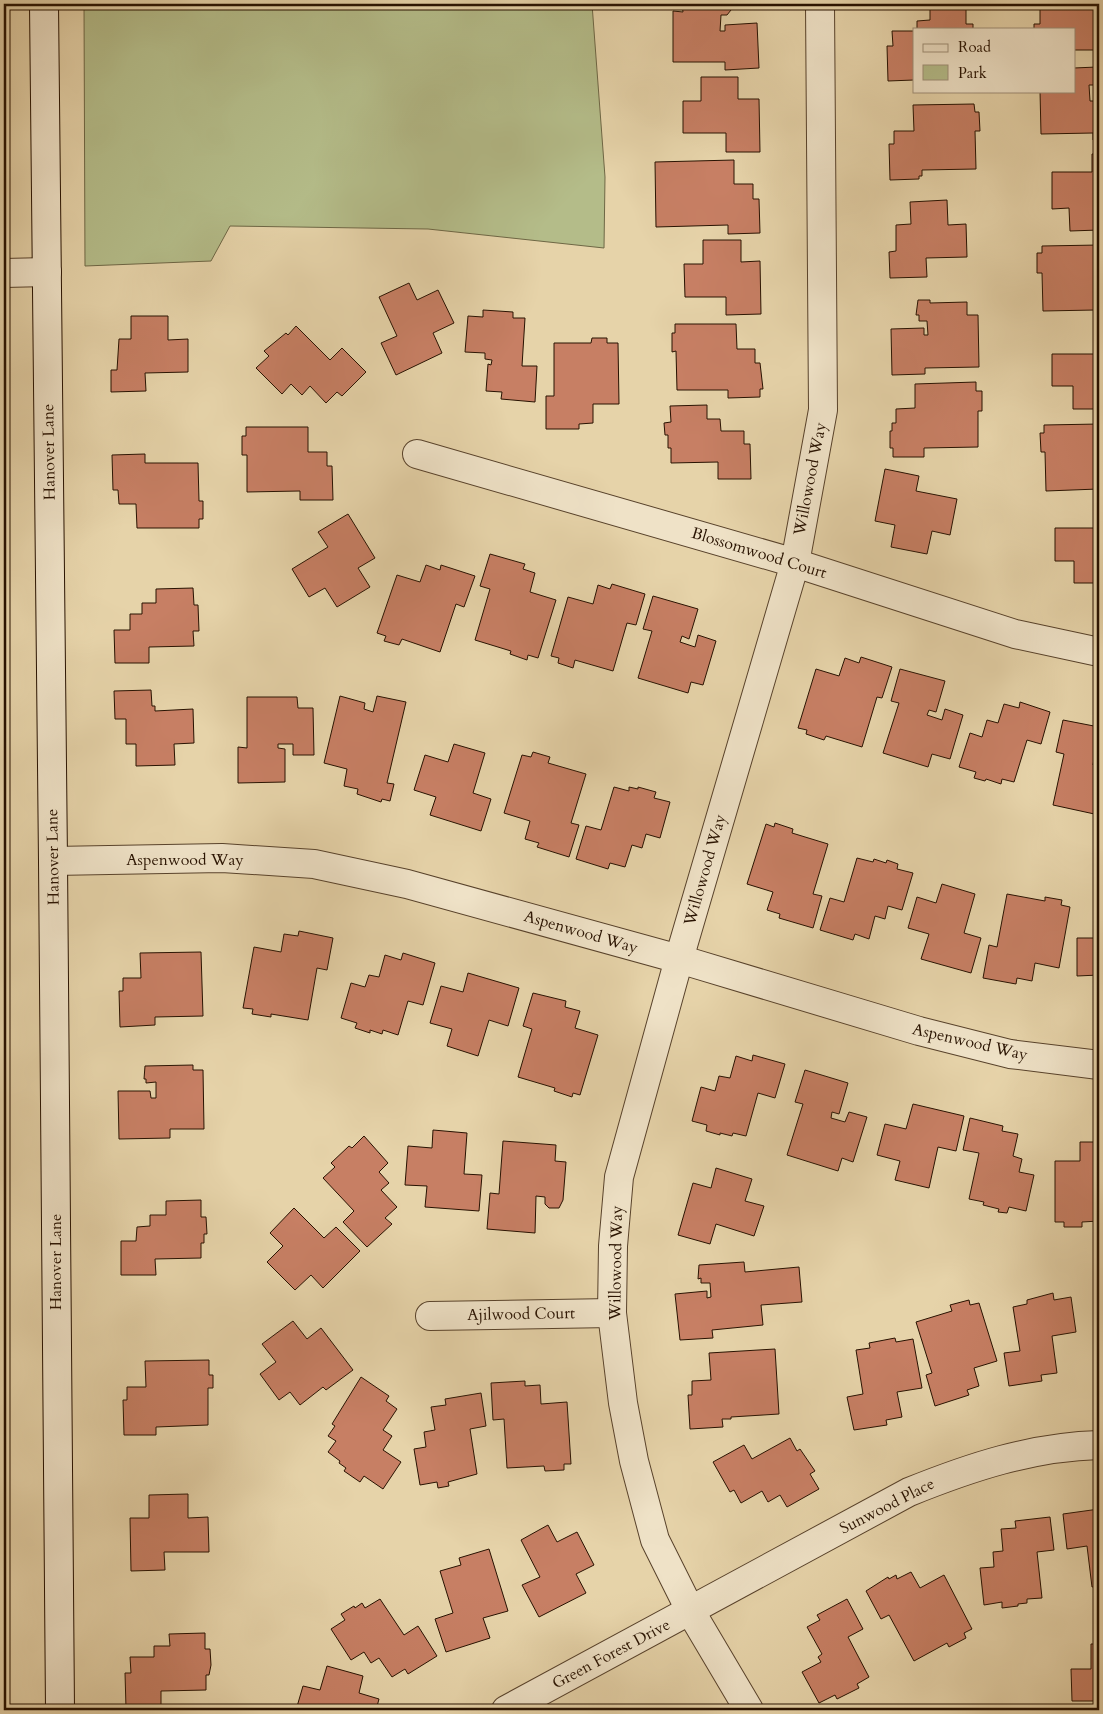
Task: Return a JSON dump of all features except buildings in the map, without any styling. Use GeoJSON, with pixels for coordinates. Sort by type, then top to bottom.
{"type":"FeatureCollection","features":[{"type":"Feature","properties":{"kind":"street","name":"Hanover Lane"},"geometry":{"type":"LineString","coordinates":[[44,4],[54,861],[60,1710]]}},
{"type":"Feature","properties":{"kind":"street","name":"Willowood Way"},"geometry":{"type":"LineString","coordinates":[[749,1710],[691,1612],[655,1540],[634,1461],[624,1403],[612,1312],[613,1246],[619,1176],[679,959],[795,563],[823,410],[820,4]]}},
{"type":"Feature","properties":{"kind":"street"},"geometry":{"type":"LineString","coordinates":[[4,273],[46,272]]}},
{"type":"Feature","properties":{"kind":"street","name":"Blossomwood Court"},"geometry":{"type":"LineString","coordinates":[[418,454],[795,563],[1015,634],[1099,652]]}},
{"type":"Feature","properties":{"kind":"street","name":"Aspenwood Way"},"geometry":{"type":"LineString","coordinates":[[54,861],[222,858],[314,864],[407,884],[679,959],[919,1032],[1010,1054],[1099,1065]]}},
{"type":"Feature","properties":{"kind":"street","name":"Ajilwood Court"},"geometry":{"type":"LineString","coordinates":[[430,1316],[612,1312]]}},
{"type":"Feature","properties":{"kind":"street","name":"Sunwood Place"},"geometry":{"type":"LineString","coordinates":[[691,1612],[909,1492],[972,1467],[1023,1454],[1099,1445]]}},
{"type":"Feature","properties":{"kind":"street","name":"Green Forest Drive"},"geometry":{"type":"LineString","coordinates":[[506,1710],[691,1612]]}},
{"type":"Feature","properties":{"kind":"green space"},"geometry":{"type":"Polygon","coordinates":[[[84,4],[592,4],[605,177],[604,248],[428,229],[230,226],[211,261],[85,266],[84,4]]]}}]}
